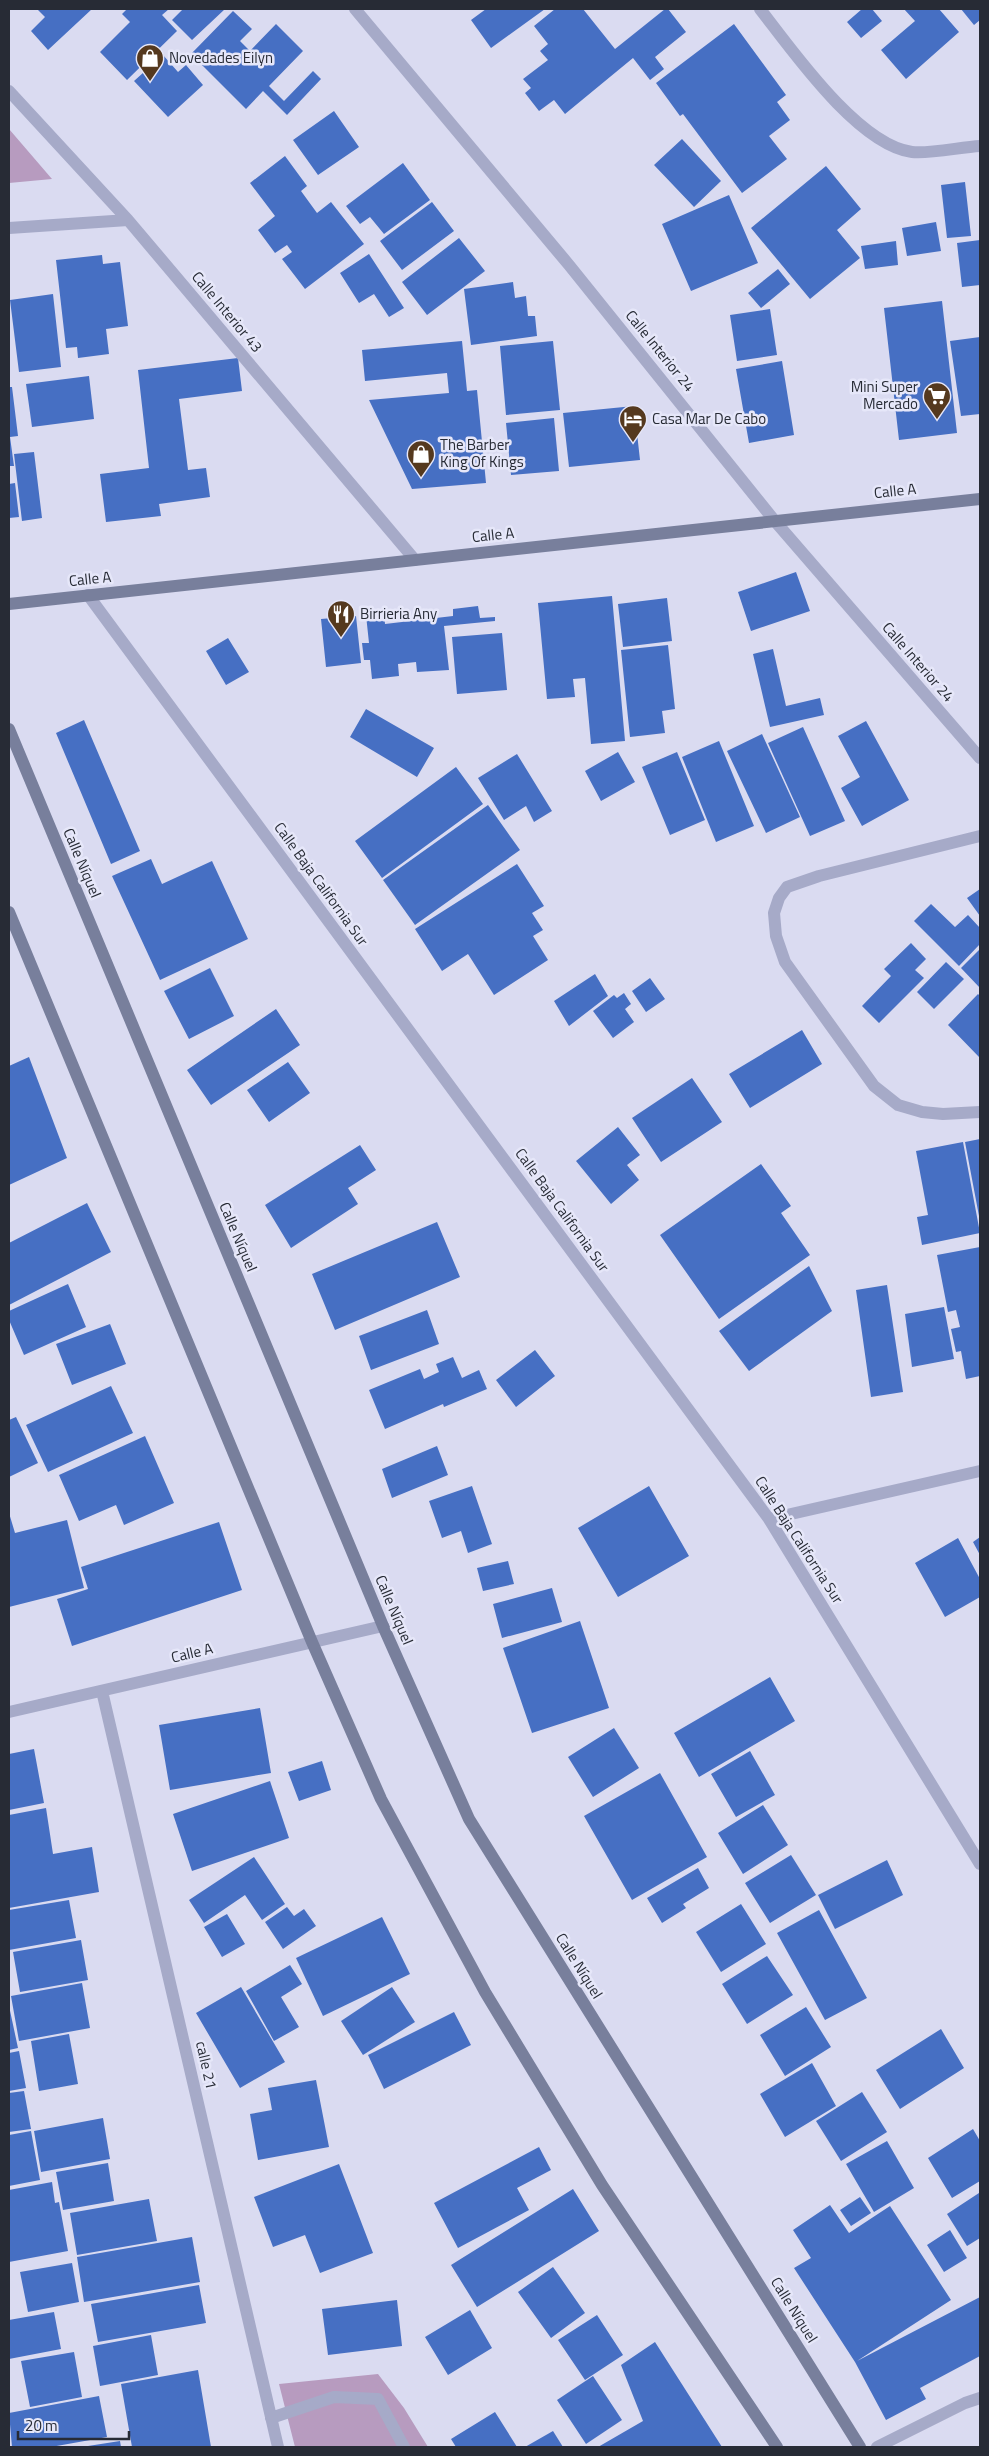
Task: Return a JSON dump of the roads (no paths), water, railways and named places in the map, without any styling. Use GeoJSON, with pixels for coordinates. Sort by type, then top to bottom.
{"type":"FeatureCollection","features":[{"type":"Feature","properties":{"kind":"street","name":"Calle Interior 24"},"geometry":{"type":"LineString","coordinates":[[355,9],[569,265],[774,520],[980,758]]}},
{"type":"Feature","properties":{"kind":"street"},"geometry":{"type":"LineString","coordinates":[[760,9],[824,92],[883,142],[912,152],[980,146]]}},
{"type":"Feature","properties":{"kind":"street","name":"Calle Interior 43"},"geometry":{"type":"LineString","coordinates":[[9,92],[128,220],[415,560]]}},
{"type":"Feature","properties":{"kind":"street"},"geometry":{"type":"LineString","coordinates":[[9,228],[128,220]]}},
{"type":"Feature","properties":{"kind":"street","name":"Calle A"},"geometry":{"type":"LineString","coordinates":[[9,604],[980,499]]}},
{"type":"Feature","properties":{"kind":"street","name":"Calle Baja California Sur"},"geometry":{"type":"LineString","coordinates":[[88,595],[770,1519],[980,1864]]}},
{"type":"Feature","properties":{"kind":"street","name":"Calle Níquel"},"geometry":{"type":"LineString","coordinates":[[9,729],[383,1626],[468,1819],[860,2447]]}},
{"type":"Feature","properties":{"kind":"street"},"geometry":{"type":"LineString","coordinates":[[980,836],[819,876],[787,887],[779,898],[774,914],[776,936],[785,962],[874,1086],[898,1105],[922,1112],[943,1114],[980,1112]]}},
{"type":"Feature","properties":{"kind":"street"},"geometry":{"type":"LineString","coordinates":[[9,912],[312,1642],[381,1799],[485,1992],[602,2185],[777,2447]]}},
{"type":"Feature","properties":{"kind":"street"},"geometry":{"type":"LineString","coordinates":[[770,1519],[980,1471]]}},
{"type":"Feature","properties":{"kind":"street","name":"Calle A"},"geometry":{"type":"LineString","coordinates":[[9,1712],[383,1626]]}},
{"type":"Feature","properties":{"kind":"street","name":"calle 21"},"geometry":{"type":"LineString","coordinates":[[102,1691],[278,2447]]}},
{"type":"Feature","properties":{"kind":"street"},"geometry":{"type":"LineString","coordinates":[[271,2418],[334,2397],[378,2399],[404,2447]]}},
{"type":"Feature","properties":{"kind":"street"},"geometry":{"type":"LineString","coordinates":[[877,2447],[965,2403],[980,2398]]}},
{"type":"Feature","properties":{"kind":"place","name":"Novedades Eilyn"},"geometry":{"type":"Point","coordinates":[150,82]}},
{"type":"Feature","properties":{"kind":"place","name":"Mini Super Mercado"},"geometry":{"type":"Point","coordinates":[937,420]}},
{"type":"Feature","properties":{"kind":"place","name":"Casa Mar De Cabo"},"geometry":{"type":"Point","coordinates":[633,443]}},
{"type":"Feature","properties":{"kind":"place","name":"The Barber King Of Kings"},"geometry":{"type":"Point","coordinates":[421,478]}},
{"type":"Feature","properties":{"kind":"place","name":"Birrieria Any"},"geometry":{"type":"Point","coordinates":[341,638]}}]}
